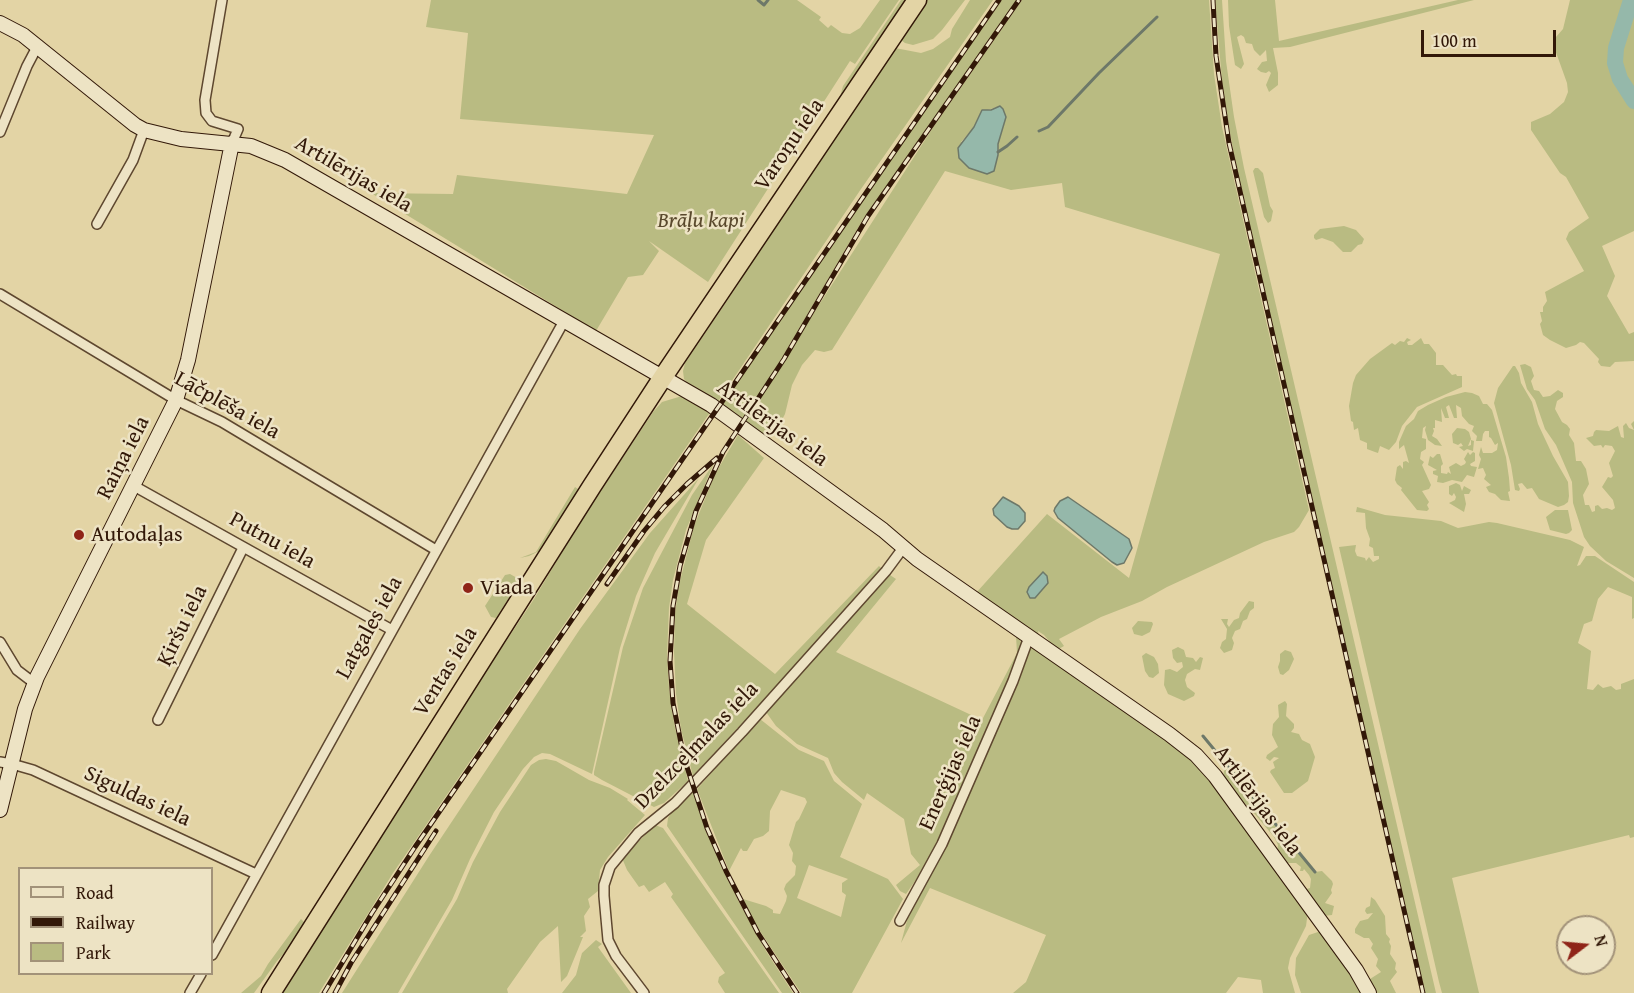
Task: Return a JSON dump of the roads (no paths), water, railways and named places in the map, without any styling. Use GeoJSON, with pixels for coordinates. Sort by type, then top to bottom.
{"type":"FeatureCollection","features":[{"type":"Feature","properties":{"kind":"highway","name":"Varoņu iela"},"geometry":{"type":"LineString","coordinates":[[663,377],[917,0]]}},
{"type":"Feature","properties":{"kind":"highway","name":"Ventas iela"},"geometry":{"type":"LineString","coordinates":[[271,993],[663,377]]}},
{"type":"Feature","properties":{"kind":"street"},"geometry":{"type":"LineString","coordinates":[[222,0],[205,100],[206,113],[212,121],[238,129],[232,144]]}},
{"type":"Feature","properties":{"kind":"street","name":"Artilērijas iela"},"geometry":{"type":"LineString","coordinates":[[0,23],[23,35],[144,130],[181,139],[262,149],[285,160],[711,405],[883,530],[903,548],[1169,734],[1201,760],[1356,970],[1369,993]]}},
{"type":"Feature","properties":{"kind":"street"},"geometry":{"type":"LineString","coordinates":[[0,132],[37,47]]}},
{"type":"Feature","properties":{"kind":"street"},"geometry":{"type":"LineString","coordinates":[[97,224],[133,160],[144,130]]}},
{"type":"Feature","properties":{"kind":"street","name":"Raiņa iela"},"geometry":{"type":"LineString","coordinates":[[0,810],[6,763],[34,683],[176,400],[188,360],[232,144]]}},
{"type":"Feature","properties":{"kind":"street","name":"Lāčplēša iela"},"geometry":{"type":"LineString","coordinates":[[0,294],[176,400],[229,427],[436,550]]}},
{"type":"Feature","properties":{"kind":"street","name":"Latgales iela"},"geometry":{"type":"LineString","coordinates":[[213,953],[564,321]]}},
{"type":"Feature","properties":{"kind":"street","name":"Putnu iela"},"geometry":{"type":"LineString","coordinates":[[134,486],[392,630]]}},
{"type":"Feature","properties":{"kind":"street","name":"Ķiršu iela"},"geometry":{"type":"LineString","coordinates":[[158,720],[243,548]]}},
{"type":"Feature","properties":{"kind":"street","name":"Dzelzceļmalas iela"},"geometry":{"type":"LineString","coordinates":[[644,993],[616,956],[608,939],[604,885],[609,867],[638,833],[675,803],[742,732],[886,571],[903,548]]}},
{"type":"Feature","properties":{"kind":"street","name":"Enerģijas iela"},"geometry":{"type":"LineString","coordinates":[[900,921],[942,844],[1013,681],[1029,636]]}},
{"type":"Feature","properties":{"kind":"street"},"geometry":{"type":"LineString","coordinates":[[0,642],[17,670],[34,683]]}},
{"type":"Feature","properties":{"kind":"street","name":"Siguldas iela"},"geometry":{"type":"LineString","coordinates":[[6,763],[33,770],[256,873]]}},
{"type":"Feature","properties":{"kind":"street"},"geometry":{"type":"LineString","coordinates":[[190,993],[200,975]]}},
{"type":"Feature","properties":{"kind":"waterway"},"geometry":{"type":"LineString","coordinates":[[758,0],[764,5],[768,0]]}},
{"type":"Feature","properties":{"kind":"waterway"},"geometry":{"type":"LineString","coordinates":[[1631,0],[1616,48],[1615,63],[1620,79],[1634,101]]}},
{"type":"Feature","properties":{"kind":"waterway"},"geometry":{"type":"LineString","coordinates":[[1039,131],[1048,127],[1157,17]]}},
{"type":"Feature","properties":{"kind":"waterway"},"geometry":{"type":"LineString","coordinates":[[998,152],[1017,137]]}},
{"type":"Feature","properties":{"kind":"waterway"},"geometry":{"type":"LineString","coordinates":[[1203,736],[1315,872]]}},
{"type":"Feature","properties":{"kind":"railway"},"geometry":{"type":"LineString","coordinates":[[324,993],[415,847],[999,0]]}},
{"type":"Feature","properties":{"kind":"railway"},"geometry":{"type":"LineString","coordinates":[[797,993],[758,933],[726,871],[707,828],[684,758],[673,703],[670,661],[673,606],[680,566],[696,511],[723,452],[784,359],[868,216],[1019,0]]}},
{"type":"Feature","properties":{"kind":"railway"},"geometry":{"type":"LineString","coordinates":[[1213,0],[1216,56],[1229,143],[1423,993]]}},
{"type":"Feature","properties":{"kind":"railway"},"geometry":{"type":"LineString","coordinates":[[607,584],[664,507],[717,458]]}},
{"type":"Feature","properties":{"kind":"railway"},"geometry":{"type":"LineString","coordinates":[[335,993],[351,963],[436,831]]}},
{"type":"Feature","properties":{"kind":"place","name":"Autodaļas"},"geometry":{"type":"Point","coordinates":[79,535]}},
{"type":"Feature","properties":{"kind":"place","name":"Viada"},"geometry":{"type":"Point","coordinates":[468,588]}},
{"type":"Feature","properties":{"kind":"park label","name":"Brāļu kapi"},"geometry":{"type":"Point","coordinates":[701,221]}}]}
